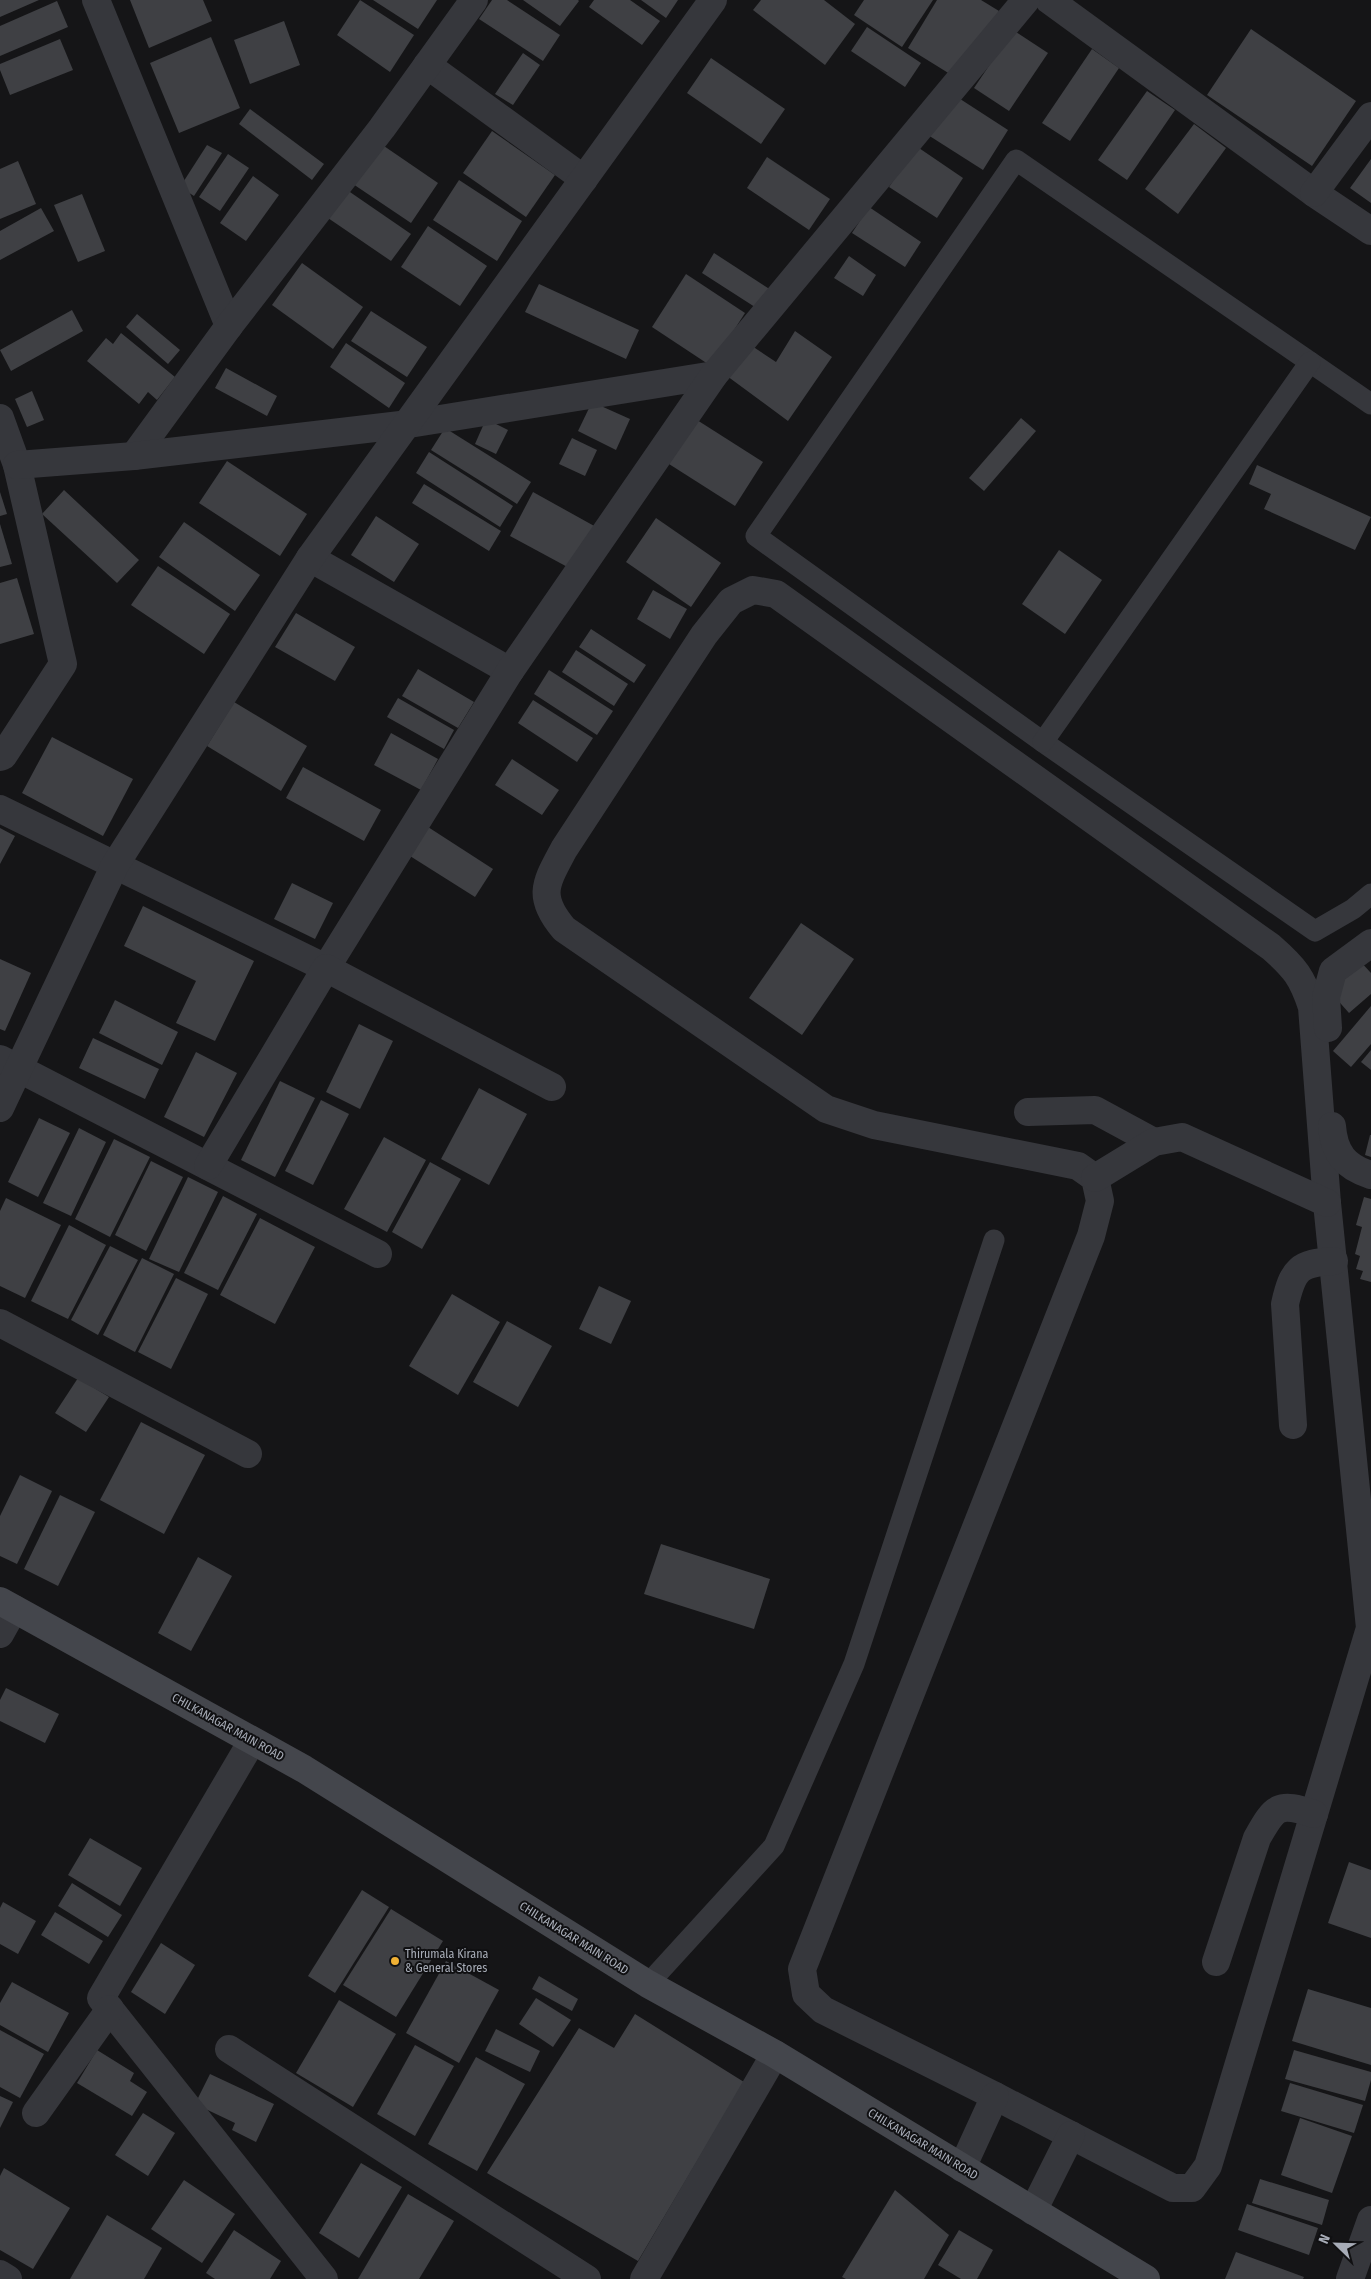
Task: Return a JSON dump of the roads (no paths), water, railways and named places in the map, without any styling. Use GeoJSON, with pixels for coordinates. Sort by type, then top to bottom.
{"type":"FeatureCollection","features":[{"type":"Feature","properties":{"kind":"main road","name":"CHILKANAGAR MAIN ROAD"},"geometry":{"type":"LineString","coordinates":[[7,1606],[304,1769],[648,1984],[775,2054],[1033,2211],[1133,2276]]}},
{"type":"Feature","properties":{"kind":"street"},"geometry":{"type":"LineString","coordinates":[[96,0],[229,326]]}},
{"type":"Feature","properties":{"kind":"street"},"geometry":{"type":"LineString","coordinates":[[134,456],[229,326],[382,128],[474,0]]}},
{"type":"Feature","properties":{"kind":"street"},"geometry":{"type":"LineString","coordinates":[[0,1108],[10,1064],[115,865],[310,558],[409,424],[713,0]]}},
{"type":"Feature","properties":{"kind":"street"},"geometry":{"type":"LineString","coordinates":[[208,1166],[326,968],[510,670],[714,375],[1026,0]]}},
{"type":"Feature","properties":{"kind":"street"},"geometry":{"type":"LineString","coordinates":[[1049,0],[1314,193],[1371,231]]}},
{"type":"Feature","properties":{"kind":"street"},"geometry":{"type":"LineString","coordinates":[[427,65],[584,179]]}},
{"type":"Feature","properties":{"kind":"street"},"geometry":{"type":"LineString","coordinates":[[1314,193],[1371,116]]}},
{"type":"Feature","properties":{"kind":"street"},"geometry":{"type":"LineString","coordinates":[[17,465],[134,456],[409,424],[714,375]]}},
{"type":"Feature","properties":{"kind":"street"},"geometry":{"type":"LineString","coordinates":[[0,757],[3,756],[63,664],[17,465],[2,426]]}},
{"type":"Feature","properties":{"kind":"street"},"geometry":{"type":"LineString","coordinates":[[310,558],[510,670]]}},
{"type":"Feature","properties":{"kind":"street"},"geometry":{"type":"LineString","coordinates":[[753,590],[776,594],[1263,942],[1293,966],[1306,989],[1312,1007],[1327,1204],[1370,1628],[1208,2166],[1192,2188],[1173,2188],[823,2010],[806,1994],[802,1970],[1091,1236],[1100,1201],[1095,1178],[1078,1166],[874,1125],[826,1110],[564,929],[552,914],[546,896],[549,878],[564,849],[704,635],[731,601],[753,590]]}},
{"type":"Feature","properties":{"kind":"street"},"geometry":{"type":"LineString","coordinates":[[0,809],[326,968],[552,1087]]}},
{"type":"Feature","properties":{"kind":"street"},"geometry":{"type":"LineString","coordinates":[[1371,943],[1333,971],[1326,997],[1334,1143],[1342,1160],[1371,1175]]}},
{"type":"Feature","properties":{"kind":"street"},"geometry":{"type":"LineString","coordinates":[[10,1064],[378,1254]]}},
{"type":"Feature","properties":{"kind":"street"},"geometry":{"type":"LineString","coordinates":[[1028,1112],[1095,1110],[1154,1142]]}},
{"type":"Feature","properties":{"kind":"street"},"geometry":{"type":"LineString","coordinates":[[1095,1178],[1154,1142],[1182,1137],[1327,1204]]}},
{"type":"Feature","properties":{"kind":"street"},"geometry":{"type":"LineString","coordinates":[[1294,1425],[1285,1304],[1288,1289],[1301,1268],[1312,1262],[1334,1261]]}},
{"type":"Feature","properties":{"kind":"street"},"geometry":{"type":"LineString","coordinates":[[0,1323],[248,1454]]}},
{"type":"Feature","properties":{"kind":"street"},"geometry":{"type":"LineString","coordinates":[[0,1634],[7,1606]]}},
{"type":"Feature","properties":{"kind":"street"},"geometry":{"type":"LineString","coordinates":[[252,1741],[101,1998],[324,2279]]}},
{"type":"Feature","properties":{"kind":"street"},"geometry":{"type":"LineString","coordinates":[[1216,1962],[1257,1838],[1265,1824],[1276,1810],[1286,1807],[1314,1814]]}},
{"type":"Feature","properties":{"kind":"street"},"geometry":{"type":"LineString","coordinates":[[36,2113],[110,2009]]}},
{"type":"Feature","properties":{"kind":"street"},"geometry":{"type":"LineString","coordinates":[[229,2049],[587,2279]]}},
{"type":"Feature","properties":{"kind":"street"},"geometry":{"type":"LineString","coordinates":[[644,2279],[775,2054]]}},
{"type":"Feature","properties":{"kind":"street"},"geometry":{"type":"LineString","coordinates":[[962,2168],[995,2096]]}},
{"type":"Feature","properties":{"kind":"street"},"geometry":{"type":"LineString","coordinates":[[1033,2211],[1071,2135]]}},
{"type":"Feature","properties":{"kind":"street"},"geometry":{"type":"LineString","coordinates":[[1350,2279],[1371,2220]]}},
{"type":"Feature","properties":{"kind":"street"},"geometry":{"type":"LineString","coordinates":[[0,2274],[8,2279]]}},
{"type":"Feature","properties":{"kind":"lane"},"geometry":{"type":"LineString","coordinates":[[1371,404],[1016,160],[756,536],[1043,742],[1316,931],[1353,909],[1371,894]]}},
{"type":"Feature","properties":{"kind":"lane"},"geometry":{"type":"LineString","coordinates":[[1043,742],[1310,362]]}},
{"type":"Feature","properties":{"kind":"lane"},"geometry":{"type":"LineString","coordinates":[[648,1984],[774,1846],[854,1664],[994,1240]]}},
{"type":"Feature","properties":{"kind":"place","name":"Thirumala Kirana & General Stores"},"geometry":{"type":"Point","coordinates":[395,1961]}}]}
